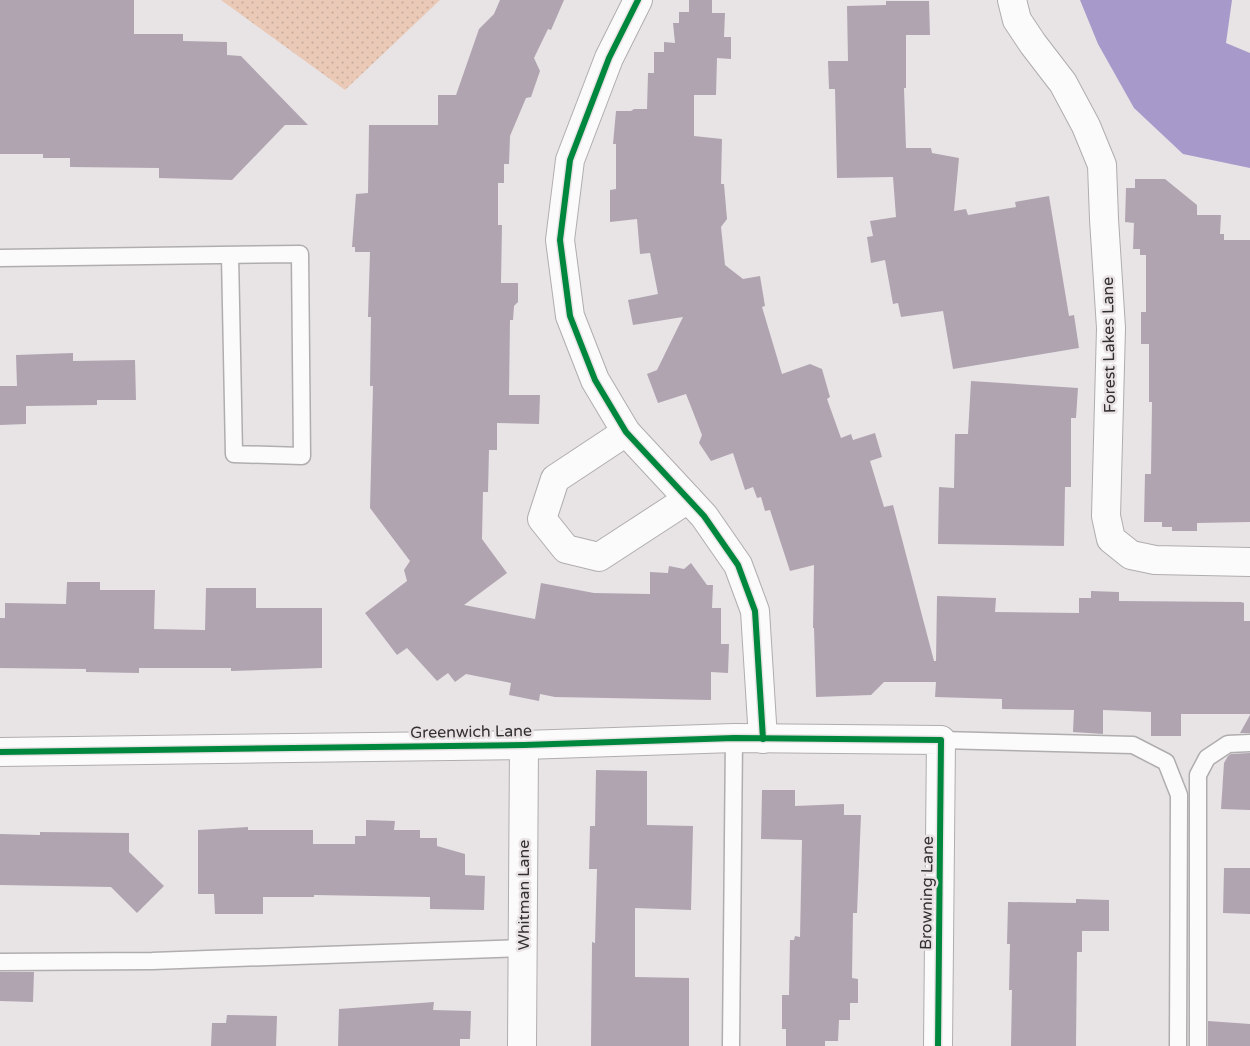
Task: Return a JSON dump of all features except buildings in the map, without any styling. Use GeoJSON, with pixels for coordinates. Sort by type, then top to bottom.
{"type":"FeatureCollection","features":[{"type":"Feature","properties":{"kind":"street"},"geometry":{"type":"LineString","coordinates":[[638,0],[609,58],[570,160],[560,240],[570,316],[594,380],[626,432],[704,516],[738,565],[755,611],[763,739]]}},
{"type":"Feature","properties":{"kind":"street","name":"Forest Lakes Lane"},"geometry":{"type":"LineString","coordinates":[[1012,0],[1017,20],[1063,83],[1086,126],[1102,165],[1111,328],[1106,516],[1111,539],[1131,555],[1155,560],[1250,562]]}},
{"type":"Feature","properties":{"kind":"street"},"geometry":{"type":"LineString","coordinates":[[626,432],[555,479],[542,519],[566,550],[599,557],[688,499]]}},
{"type":"Feature","properties":{"kind":"street","name":"Greenwich Lane"},"geometry":{"type":"LineString","coordinates":[[0,752],[524,745],[734,738],[941,740]]}},
{"type":"Feature","properties":{"kind":"street","name":"Browning Lane"},"geometry":{"type":"LineString","coordinates":[[938,1046],[941,740]]}},
{"type":"Feature","properties":{"kind":"street","name":"Whitman Lane"},"geometry":{"type":"LineString","coordinates":[[522,1046],[524,745]]}},
{"type":"Feature","properties":{"kind":"lane"},"geometry":{"type":"LineString","coordinates":[[0,258],[300,254],[302,456],[234,454],[230,255]]}},
{"type":"Feature","properties":{"kind":"lane"},"geometry":{"type":"LineString","coordinates":[[731,1046],[734,738]]}},
{"type":"Feature","properties":{"kind":"lane"},"geometry":{"type":"LineString","coordinates":[[941,740],[1133,745],[1166,762],[1179,795],[1178,1046]]}},
{"type":"Feature","properties":{"kind":"lane"},"geometry":{"type":"LineString","coordinates":[[1198,1046],[1198,775],[1207,758],[1228,744],[1250,744]]}},
{"type":"Feature","properties":{"kind":"lane"},"geometry":{"type":"LineString","coordinates":[[0,962],[152,961],[522,948]]}},
{"type":"Feature","properties":{"kind":"shaded area"},"geometry":{"type":"Polygon","coordinates":[[[221,0],[440,0],[345,90],[221,0]]]}},
{"type":"Feature","properties":{"kind":"shaded area"},"geometry":{"type":"Polygon","coordinates":[[[1080,0],[1232,0],[1226,43],[1250,53],[1250,168],[1183,154],[1134,108],[1098,44],[1080,0]]]}},
{"type":"Feature","properties":{"kind":"cycle path"},"geometry":{"type":"LineString","coordinates":[[638,0],[609,58],[570,160],[560,240],[570,316],[595,380],[626,432],[704,516],[738,565],[755,611],[763,739]]}},
{"type":"Feature","properties":{"kind":"cycle path"},"geometry":{"type":"LineString","coordinates":[[0,752],[524,745],[734,738],[941,740],[938,1046]]}}]}
